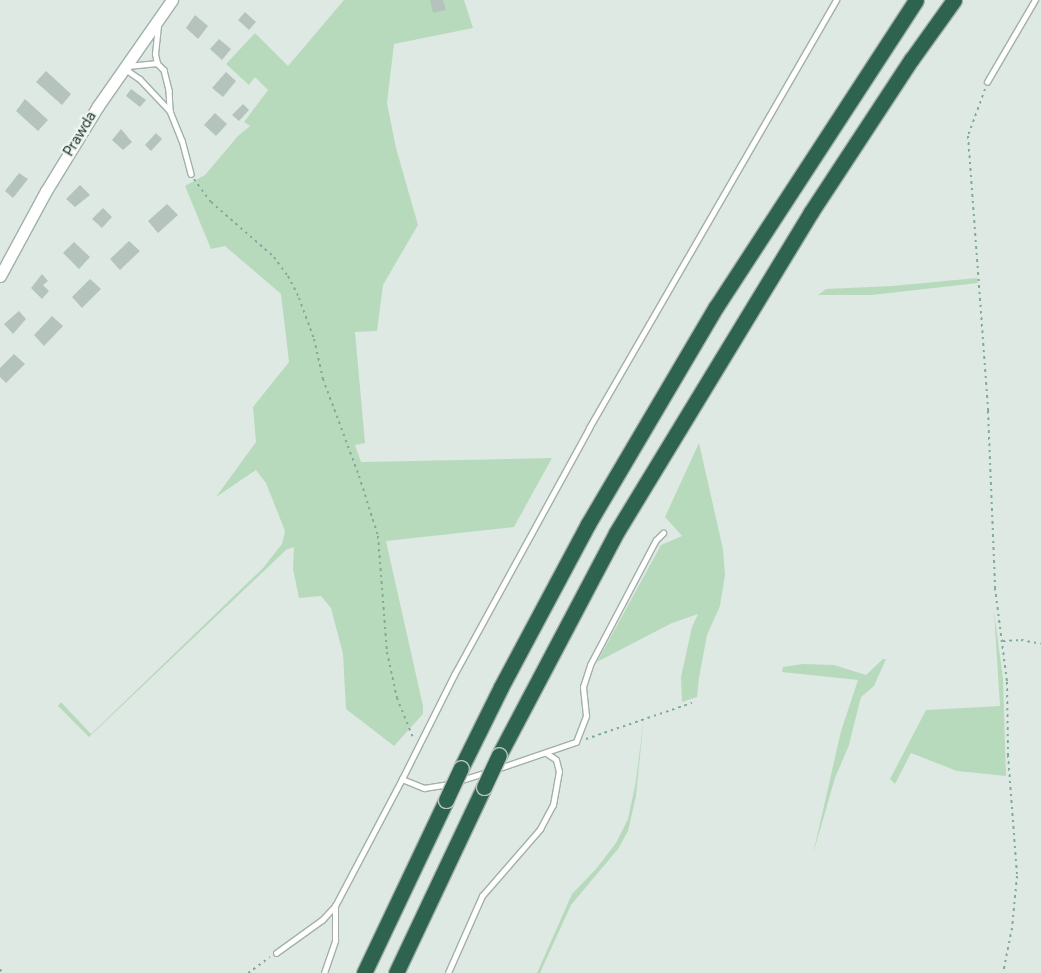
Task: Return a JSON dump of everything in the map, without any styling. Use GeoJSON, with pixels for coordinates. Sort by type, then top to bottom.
{"type":"FeatureCollection","features":[{"type":"Feature","properties":{"kind":"highway"},"geometry":{"type":"LineString","coordinates":[[364,973],[501,687],[588,524],[716,307],[916,0]]}},
{"type":"Feature","properties":{"kind":"highway"},"geometry":{"type":"LineString","coordinates":[[396,973],[499,755],[621,525],[811,212],[911,60],[954,0]]}},
{"type":"Feature","properties":{"kind":"street","name":"Prawda"},"geometry":{"type":"LineString","coordinates":[[0,276],[61,166],[123,67],[172,0]]}},
{"type":"Feature","properties":{"kind":"lane"},"geometry":{"type":"LineString","coordinates":[[276,953],[322,920],[335,906],[417,747],[589,428],[836,0]]}},
{"type":"Feature","properties":{"kind":"lane"},"geometry":{"type":"LineString","coordinates":[[987,82],[1035,0]]}},
{"type":"Feature","properties":{"kind":"lane"},"geometry":{"type":"LineString","coordinates":[[159,16],[155,54],[157,63],[164,70],[169,90],[170,111],[182,140],[191,174]]}},
{"type":"Feature","properties":{"kind":"lane"},"geometry":{"type":"LineString","coordinates":[[123,67],[157,63]]}},
{"type":"Feature","properties":{"kind":"lane"},"geometry":{"type":"LineString","coordinates":[[123,67],[140,79],[170,111]]}},
{"type":"Feature","properties":{"kind":"lane"},"geometry":{"type":"LineString","coordinates":[[402,779],[424,788],[437,787],[547,754],[576,742],[586,716],[583,687],[590,665],[656,540],[663,533]]}},
{"type":"Feature","properties":{"kind":"lane"},"geometry":{"type":"LineString","coordinates":[[448,973],[482,896],[540,829],[553,805],[559,772],[556,760],[547,754]]}},
{"type":"Feature","properties":{"kind":"lane"},"geometry":{"type":"LineString","coordinates":[[324,973],[335,941],[335,906]]}},
{"type":"Feature","properties":{"kind":"path"},"geometry":{"type":"LineString","coordinates":[[987,82],[968,136],[988,411],[995,588],[1003,641],[1017,876],[1012,928],[1003,973]]}},
{"type":"Feature","properties":{"kind":"path"},"geometry":{"type":"LineString","coordinates":[[191,174],[211,202],[274,257],[288,276],[299,298],[314,339],[323,379],[359,476],[378,536],[387,652],[397,698],[417,747]]}},
{"type":"Feature","properties":{"kind":"path"},"geometry":{"type":"LineString","coordinates":[[1003,641],[1021,640],[1041,644]]}},
{"type":"Feature","properties":{"kind":"path"},"geometry":{"type":"LineString","coordinates":[[576,742],[692,703]]}},
{"type":"Feature","properties":{"kind":"path"},"geometry":{"type":"LineString","coordinates":[[248,973],[276,953]]}},
{"type":"Feature","properties":{"kind":"path"},"geometry":{"type":"LineString","coordinates":[[0,969],[2,973]]}},
{"type":"Feature","properties":{"kind":"green space"},"geometry":{"type":"Polygon","coordinates":[[[344,0],[464,0],[473,28],[394,44],[387,103],[396,148],[418,225],[383,285],[377,331],[355,332],[365,443],[355,445],[361,462],[552,458],[514,527],[386,541],[423,706],[423,714],[394,746],[346,709],[343,654],[331,608],[321,596],[299,598],[293,569],[294,547],[286,550],[89,737],[58,706],[61,702],[91,734],[263,568],[282,544],[285,531],[266,483],[256,470],[216,497],[256,442],[253,407],[289,362],[281,294],[225,246],[211,249],[185,186],[205,175],[238,136],[250,126],[244,122],[268,90],[255,77],[249,85],[226,64],[255,33],[288,66],[344,0]]]}},
{"type":"Feature","properties":{"kind":"green space"},"geometry":{"type":"Polygon","coordinates":[[[977,278],[978,283],[872,295],[818,295],[826,289],[892,286],[977,278]]]}},
{"type":"Feature","properties":{"kind":"green space"},"geometry":{"type":"Polygon","coordinates":[[[699,443],[723,549],[725,575],[720,606],[707,635],[697,697],[682,702],[681,677],[692,627],[698,614],[672,623],[597,662],[661,545],[682,536],[665,517],[699,443]]]}},
{"type":"Feature","properties":{"kind":"green space"},"geometry":{"type":"Polygon","coordinates":[[[994,611],[1003,679],[1006,776],[957,771],[911,753],[895,784],[890,779],[926,710],[1000,706],[994,611]]]}},
{"type":"Feature","properties":{"kind":"green space"},"geometry":{"type":"Polygon","coordinates":[[[883,659],[886,659],[874,686],[861,697],[849,745],[835,778],[813,854],[841,731],[858,680],[782,672],[783,667],[803,664],[834,665],[866,675],[883,659]]]}},
{"type":"Feature","properties":{"kind":"green space"},"geometry":{"type":"Polygon","coordinates":[[[644,716],[636,796],[628,831],[618,849],[571,905],[540,973],[537,973],[572,894],[596,869],[616,843],[628,819],[636,781],[644,716]]]}},
{"type":"Feature","properties":{"kind":"building"},"geometry":{"type":"Polygon","coordinates":[[[430,0],[443,0],[446,10],[433,13],[430,0]]]}},
{"type":"Feature","properties":{"kind":"building"},"geometry":{"type":"Polygon","coordinates":[[[245,12],[256,22],[249,30],[238,20],[245,12]]]}},
{"type":"Feature","properties":{"kind":"building"},"geometry":{"type":"Polygon","coordinates":[[[195,15],[208,26],[198,39],[186,28],[195,15]]]}},
{"type":"Feature","properties":{"kind":"building"},"geometry":{"type":"Polygon","coordinates":[[[219,39],[231,49],[222,60],[210,49],[219,39]]]}},
{"type":"Feature","properties":{"kind":"building"},"geometry":{"type":"Polygon","coordinates":[[[46,71],[71,94],[62,105],[36,82],[46,71]]]}},
{"type":"Feature","properties":{"kind":"building"},"geometry":{"type":"Polygon","coordinates":[[[226,72],[236,81],[223,97],[212,88],[226,72]]]}},
{"type":"Feature","properties":{"kind":"building"},"geometry":{"type":"Polygon","coordinates":[[[131,89],[146,100],[140,107],[126,96],[131,89]]]}},
{"type":"Feature","properties":{"kind":"building"},"geometry":{"type":"Polygon","coordinates":[[[25,99],[48,120],[38,131],[16,111],[25,99]]]}},
{"type":"Feature","properties":{"kind":"building"},"geometry":{"type":"Polygon","coordinates":[[[243,104],[249,110],[239,121],[232,115],[243,104]]]}},
{"type":"Feature","properties":{"kind":"building"},"geometry":{"type":"Polygon","coordinates":[[[215,113],[227,124],[216,136],[204,125],[215,113]]]}},
{"type":"Feature","properties":{"kind":"building"},"geometry":{"type":"Polygon","coordinates":[[[121,129],[132,142],[123,150],[112,140],[121,129]]]}},
{"type":"Feature","properties":{"kind":"building"},"geometry":{"type":"Polygon","coordinates":[[[156,133],[162,139],[151,151],[145,145],[156,133]]]}},
{"type":"Feature","properties":{"kind":"building"},"geometry":{"type":"Polygon","coordinates":[[[19,173],[28,179],[13,198],[5,191],[19,173]]]}},
{"type":"Feature","properties":{"kind":"building"},"geometry":{"type":"Polygon","coordinates":[[[80,185],[90,195],[75,207],[66,199],[80,185]]]}},
{"type":"Feature","properties":{"kind":"building"},"geometry":{"type":"Polygon","coordinates":[[[167,204],[178,215],[158,233],[148,221],[167,204]]]}},
{"type":"Feature","properties":{"kind":"building"},"geometry":{"type":"Polygon","coordinates":[[[103,208],[112,217],[102,228],[92,219],[103,208]]]}},
{"type":"Feature","properties":{"kind":"building"},"geometry":{"type":"Polygon","coordinates":[[[129,241],[140,251],[120,270],[110,259],[129,241]]]}},
{"type":"Feature","properties":{"kind":"building"},"geometry":{"type":"Polygon","coordinates":[[[74,242],[90,257],[79,269],[63,253],[74,242]]]}},
{"type":"Feature","properties":{"kind":"building"},"geometry":{"type":"Polygon","coordinates":[[[42,274],[48,281],[43,285],[49,291],[42,299],[31,288],[42,274]]]}},
{"type":"Feature","properties":{"kind":"building"},"geometry":{"type":"Polygon","coordinates":[[[90,279],[101,289],[82,308],[72,297],[90,279]]]}},
{"type":"Feature","properties":{"kind":"building"},"geometry":{"type":"Polygon","coordinates":[[[19,311],[26,319],[13,334],[4,324],[19,311]]]}},
{"type":"Feature","properties":{"kind":"building"},"geometry":{"type":"Polygon","coordinates":[[[52,316],[63,326],[44,346],[34,335],[52,316]]]}},
{"type":"Feature","properties":{"kind":"building"},"geometry":{"type":"Polygon","coordinates":[[[14,354],[25,364],[6,383],[0,377],[0,368],[14,354]]]}}]}
